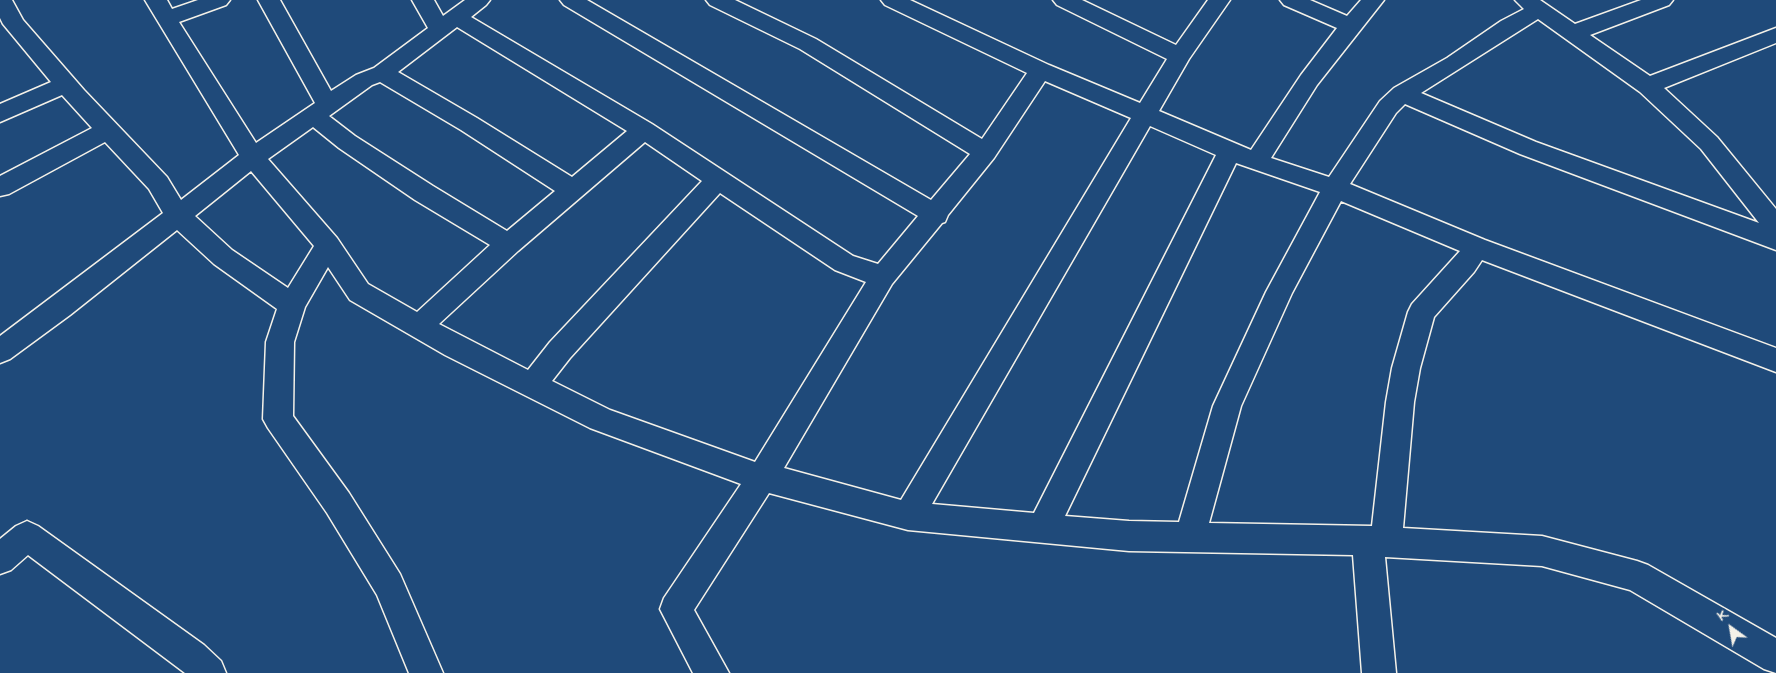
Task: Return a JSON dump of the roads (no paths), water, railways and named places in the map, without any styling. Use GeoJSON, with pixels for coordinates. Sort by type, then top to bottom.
{"type":"FeatureCollection","features":[{"type":"Feature","properties":{"kind":"street"},"geometry":{"type":"LineString","coordinates":[[2,0],[7,26],[66,84],[158,183],[177,214],[223,258],[292,305]]}},
{"type":"Feature","properties":{"kind":"street"},"geometry":{"type":"LineString","coordinates":[[219,0],[161,9],[252,157],[328,245],[360,292],[418,326],[600,419],[762,478],[785,482],[908,516],[1129,536],[1377,541],[1542,551],[1637,576],[1776,657]]}},
{"type":"Feature","properties":{"kind":"street"},"geometry":{"type":"LineString","coordinates":[[269,0],[321,111],[347,142],[424,193],[508,244]]}},
{"type":"Feature","properties":{"kind":"street"},"geometry":{"type":"LineString","coordinates":[[423,0],[448,24],[644,130],[844,263],[883,277]]}},
{"type":"Feature","properties":{"kind":"street"},"geometry":{"type":"LineString","coordinates":[[0,351],[60,307],[252,157],[364,80],[382,73],[480,0]]}},
{"type":"Feature","properties":{"kind":"street"},"geometry":{"type":"LineString","coordinates":[[571,0],[936,215]]}},
{"type":"Feature","properties":{"kind":"street"},"geometry":{"type":"LineString","coordinates":[[717,0],[808,44],[985,152]]}},
{"type":"Feature","properties":{"kind":"street"},"geometry":{"type":"LineString","coordinates":[[892,0],[1041,70],[1256,162],[1335,188],[1476,247],[1776,360]]}},
{"type":"Feature","properties":{"kind":"street"},"geometry":{"type":"LineString","coordinates":[[1064,0],[1180,56]]}},
{"type":"Feature","properties":{"kind":"street"},"geometry":{"type":"LineString","coordinates":[[908,516],[1180,56],[1219,0]]}},
{"type":"Feature","properties":{"kind":"street"},"geometry":{"type":"LineString","coordinates":[[1291,0],[1350,26]]}},
{"type":"Feature","properties":{"kind":"street"},"geometry":{"type":"LineString","coordinates":[[1256,162],[1309,80],[1350,26],[1373,0]]}},
{"type":"Feature","properties":{"kind":"street"},"geometry":{"type":"LineString","coordinates":[[1573,33],[1662,0]]}},
{"type":"Feature","properties":{"kind":"street"},"geometry":{"type":"LineString","coordinates":[[1190,537],[1227,406],[1279,292],[1335,188],[1388,107],[1402,94],[1455,63],[1509,26],[1533,5],[1648,86],[1764,197],[1776,227]]}},
{"type":"Feature","properties":{"kind":"street"},"geometry":{"type":"LineString","coordinates":[[1648,86],[1776,35]]}},
{"type":"Feature","properties":{"kind":"street"},"geometry":{"type":"LineString","coordinates":[[712,673],[676,609],[762,478],[883,277],[936,215],[985,152],[1041,70]]}},
{"type":"Feature","properties":{"kind":"street"},"geometry":{"type":"LineString","coordinates":[[382,73],[469,124],[573,190]]}},
{"type":"Feature","properties":{"kind":"street"},"geometry":{"type":"LineString","coordinates":[[0,114],[66,84]]}},
{"type":"Feature","properties":{"kind":"street"},"geometry":{"type":"LineString","coordinates":[[1402,94],[1528,148],[1776,240]]}},
{"type":"Feature","properties":{"kind":"street"},"geometry":{"type":"LineString","coordinates":[[0,187],[108,130]]}},
{"type":"Feature","properties":{"kind":"street"},"geometry":{"type":"LineString","coordinates":[[418,326],[508,244],[644,130]]}},
{"type":"Feature","properties":{"kind":"street"},"geometry":{"type":"LineString","coordinates":[[1042,529],[1230,151]]}},
{"type":"Feature","properties":{"kind":"street"},"geometry":{"type":"LineString","coordinates":[[532,385],[560,350],[718,179]]}},
{"type":"Feature","properties":{"kind":"street"},"geometry":{"type":"LineString","coordinates":[[328,245],[292,305],[280,342],[278,419],[338,503],[389,585],[426,673]]}},
{"type":"Feature","properties":{"kind":"street"},"geometry":{"type":"LineString","coordinates":[[1379,673],[1377,541],[1406,368],[1422,312],[1465,265],[1476,247]]}},
{"type":"Feature","properties":{"kind":"street"},"geometry":{"type":"LineString","coordinates":[[0,559],[27,536],[192,657],[209,673]]}}]}
